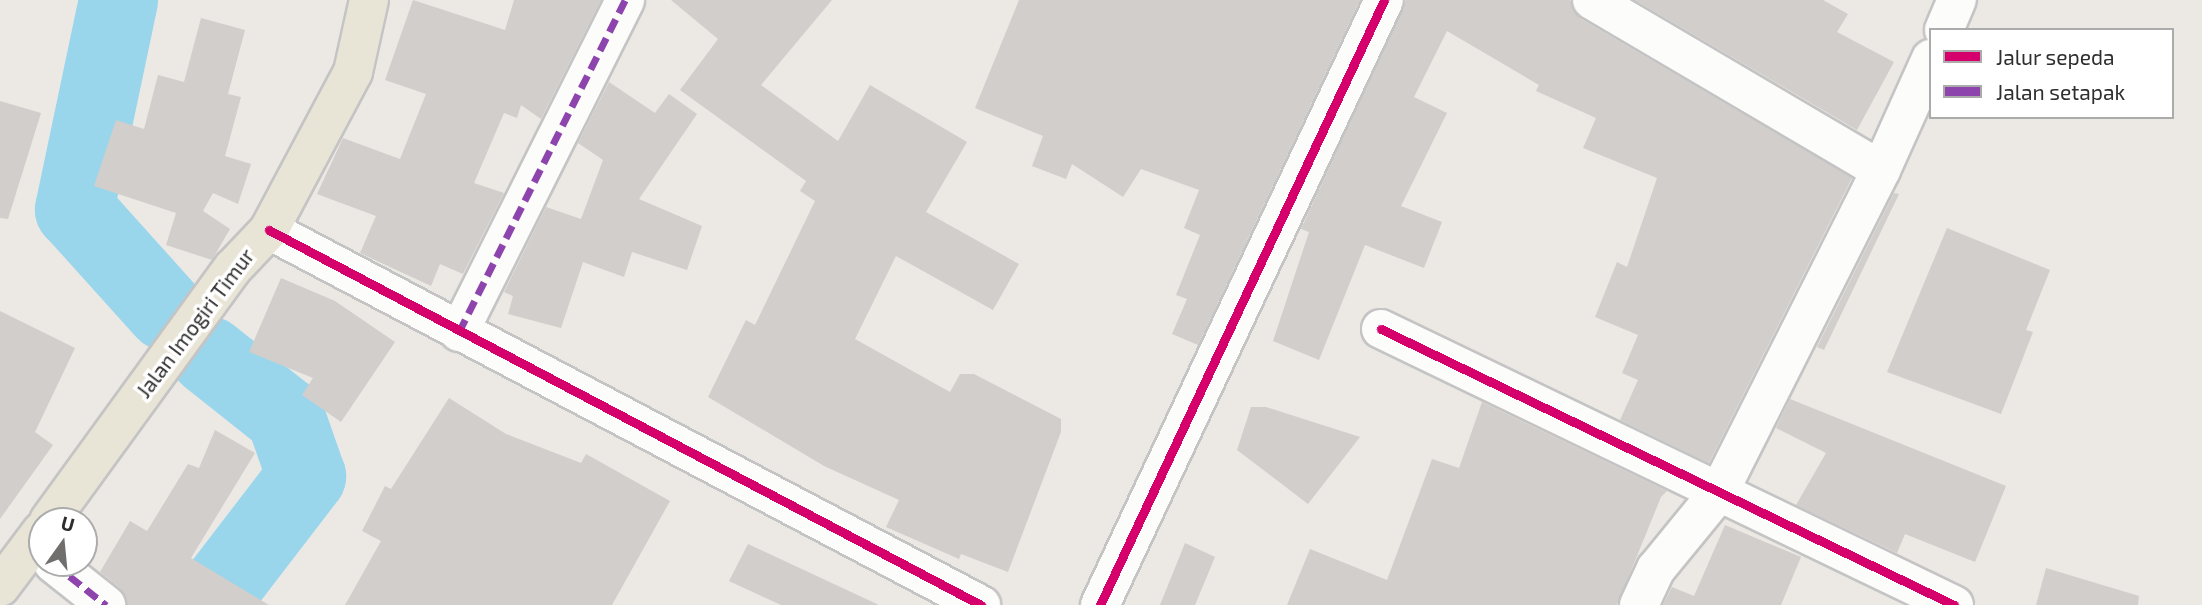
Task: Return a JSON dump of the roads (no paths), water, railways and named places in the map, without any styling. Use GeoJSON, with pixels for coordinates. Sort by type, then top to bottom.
{"type":"FeatureCollection","features":[{"type":"Feature","properties":{"kind":"main road","name":"Jalan Imogiri Timur"},"geometry":{"type":"LineString","coordinates":[[69,507],[233,268],[269,230],[353,72],[369,0]]}},
{"type":"Feature","properties":{"kind":"main road","name":"Jalan Imogiri Timur"},"geometry":{"type":"LineString","coordinates":[[0,587],[28,559]]}},
{"type":"Feature","properties":{"kind":"street"},"geometry":{"type":"LineString","coordinates":[[459,332],[625,0]]}},
{"type":"Feature","properties":{"kind":"street"},"geometry":{"type":"LineString","coordinates":[[1100,605],[1384,0]]}},
{"type":"Feature","properties":{"kind":"street"},"geometry":{"type":"LineString","coordinates":[[1592,0],[1881,170]]}},
{"type":"Feature","properties":{"kind":"street"},"geometry":{"type":"LineString","coordinates":[[1945,28],[1957,0]]}},
{"type":"Feature","properties":{"kind":"street"},"geometry":{"type":"LineString","coordinates":[[1639,605],[1656,569],[1719,492],[1881,170],[1929,63]]}},
{"type":"Feature","properties":{"kind":"street"},"geometry":{"type":"LineString","coordinates":[[269,230],[981,605]]}},
{"type":"Feature","properties":{"kind":"street"},"geometry":{"type":"LineString","coordinates":[[1381,329],[1954,605]]}},
{"type":"Feature","properties":{"kind":"street"},"geometry":{"type":"LineString","coordinates":[[78,577],[106,605]]}},
{"type":"Feature","properties":{"kind":"waterway"},"geometry":{"type":"LineString","coordinates":[[118,0],[74,209],[166,311]]}},
{"type":"Feature","properties":{"kind":"waterway"},"geometry":{"type":"LineString","coordinates":[[207,605],[306,476],[285,416],[208,355]]}}]}
